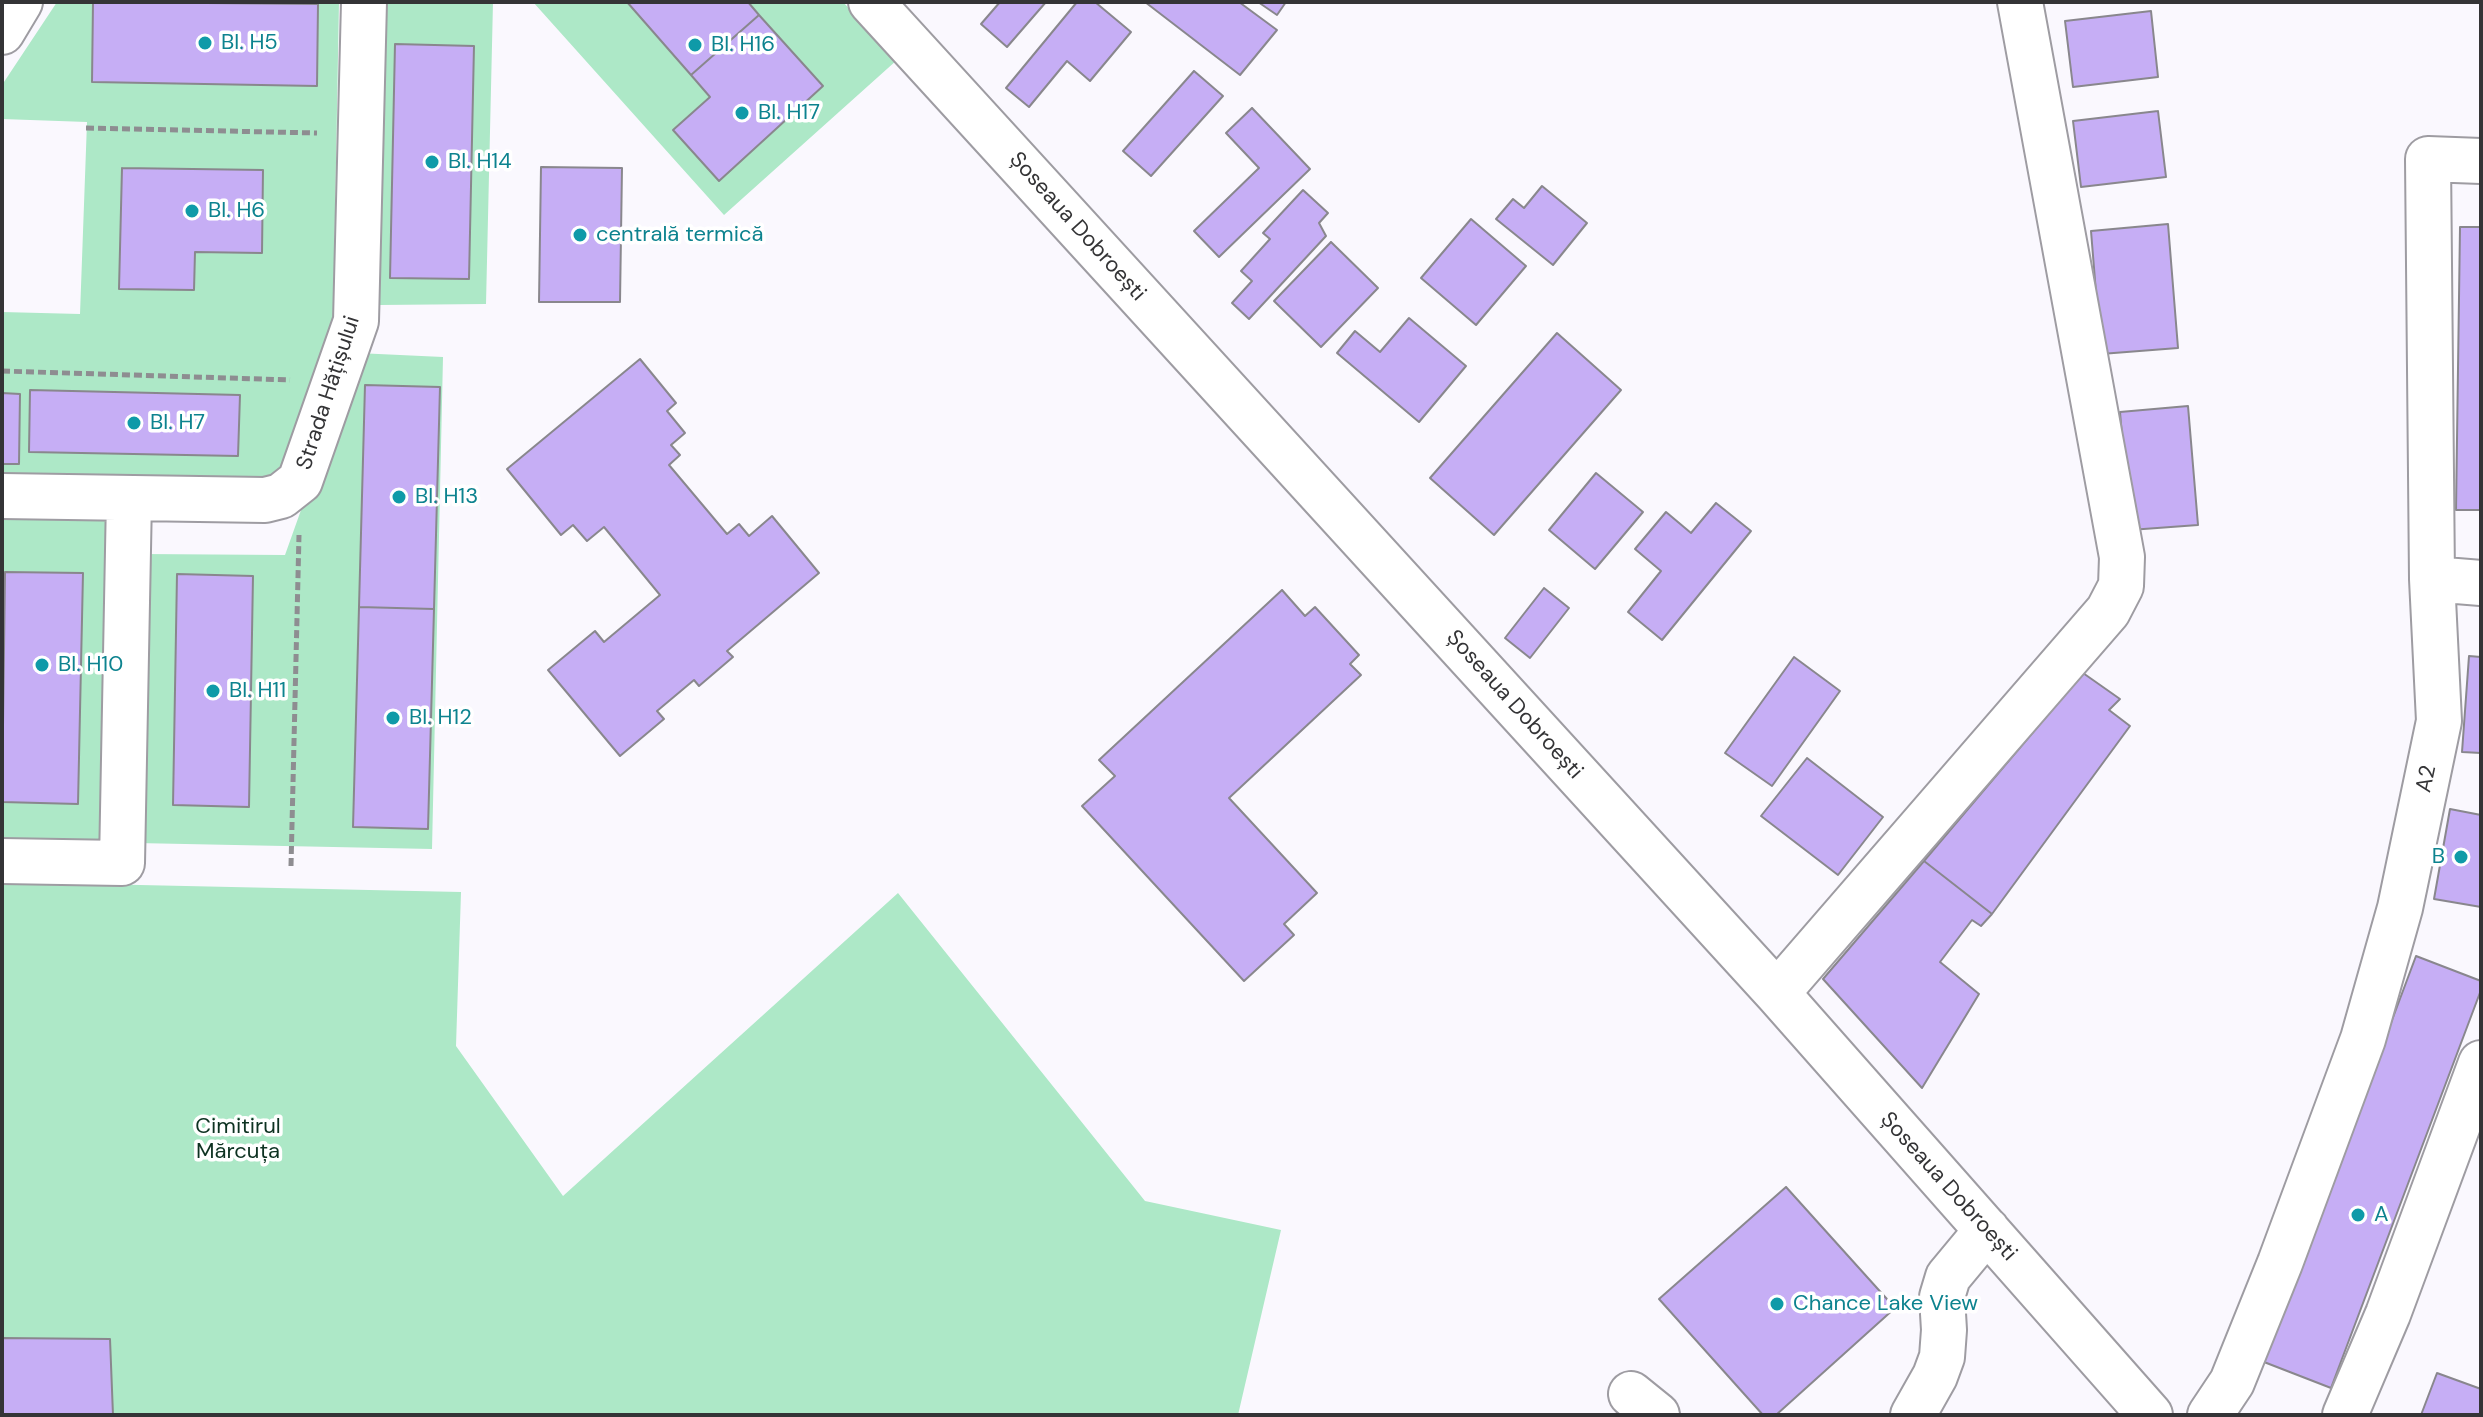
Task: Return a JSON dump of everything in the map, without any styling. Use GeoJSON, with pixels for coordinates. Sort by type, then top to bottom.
{"type":"FeatureCollection","features":[{"type":"Feature","properties":{"kind":"street"},"geometry":{"type":"LineString","coordinates":[[2,32],[20,2]]}},
{"type":"Feature","properties":{"kind":"street","name":"Strada Hățișului"},"geometry":{"type":"LineString","coordinates":[[2,496],[265,500],[281,496],[300,481],[356,321],[364,2]]}},
{"type":"Feature","properties":{"kind":"street","name":"Șoseaua Dobroești"},"geometry":{"type":"LineString","coordinates":[[871,2],[1777,993],[2150,1415]]}},
{"type":"Feature","properties":{"kind":"street"},"geometry":{"type":"LineString","coordinates":[[1777,993],[2108,611],[2121,586],[2122,557],[2020,2]]}},
{"type":"Feature","properties":{"kind":"street","name":"A2"},"geometry":{"type":"LineString","coordinates":[[2210,1415],[2232,1382],[2280,1263],[2363,1039],[2400,908],[2439,721],[2432,579],[2428,159],[2481,161]]}},
{"type":"Feature","properties":{"kind":"street"},"geometry":{"type":"LineString","coordinates":[[2,861],[122,863],[129,498]]}},
{"type":"Feature","properties":{"kind":"street"},"geometry":{"type":"LineString","coordinates":[[2432,579],[2481,583]]}},
{"type":"Feature","properties":{"kind":"street"},"geometry":{"type":"LineString","coordinates":[[2345,1415],[2388,1314],[2481,1063]]}},
{"type":"Feature","properties":{"kind":"street"},"geometry":{"type":"LineString","coordinates":[[1913,1415],[1942,1357],[1942,1297],[1948,1277],[1987,1230]]}},
{"type":"Feature","properties":{"kind":"path"},"geometry":{"type":"LineString","coordinates":[[86,128],[361,134]]}},
{"type":"Feature","properties":{"kind":"path"},"geometry":{"type":"LineString","coordinates":[[2,371],[335,381]]}},
{"type":"Feature","properties":{"kind":"path"},"geometry":{"type":"LineString","coordinates":[[291,866],[300,481]]}},
{"type":"Feature","properties":{"kind":"green space"},"geometry":{"type":"Polygon","coordinates":[[[57,2],[339,2],[333,322],[286,464],[271,480],[2,482],[2,312],[80,314],[87,122],[2,119],[2,85],[57,2]]]}},
{"type":"Feature","properties":{"kind":"green space"},"geometry":{"type":"Polygon","coordinates":[[[386,2],[493,2],[486,304],[379,305],[386,2]]]}},
{"type":"Feature","properties":{"kind":"green space"},"geometry":{"type":"Polygon","coordinates":[[[533,2],[843,2],[897,60],[724,215],[533,2]]]}},
{"type":"Feature","properties":{"kind":"green space"},"geometry":{"type":"Polygon","coordinates":[[[357,353],[443,357],[432,849],[136,843],[142,554],[285,555],[357,353]]]}},
{"type":"Feature","properties":{"kind":"green space"},"geometry":{"type":"Polygon","coordinates":[[[2,512],[111,514],[105,843],[2,842],[2,512]]]}},
{"type":"Feature","properties":{"kind":"green space","name":"Cimitirul Mărcuța"},"geometry":{"type":"Polygon","coordinates":[[[2,882],[461,892],[456,1046],[563,1196],[898,893],[1145,1201],[1281,1230],[1238,1415],[113,1415],[110,1339],[2,1338],[2,882]]]}},
{"type":"Feature","properties":{"kind":"building","name":"Bl. H5"},"geometry":{"type":"Polygon","coordinates":[[[93,2],[318,4],[317,86],[92,82],[93,2]]]}},
{"type":"Feature","properties":{"kind":"building","name":"Bl. H16"},"geometry":{"type":"Polygon","coordinates":[[[627,2],[748,2],[759,15],[691,75],[627,2]]]}},
{"type":"Feature","properties":{"kind":"building"},"geometry":{"type":"Polygon","coordinates":[[[1000,2],[1046,2],[1007,47],[981,24],[1000,2]]]}},
{"type":"Feature","properties":{"kind":"building"},"geometry":{"type":"Polygon","coordinates":[[[1077,2],[1095,2],[1131,32],[1090,81],[1067,61],[1029,107],[1006,88],[1077,2]]]}},
{"type":"Feature","properties":{"kind":"building"},"geometry":{"type":"Polygon","coordinates":[[[1145,2],[1239,2],[1277,30],[1240,75],[1145,2]]]}},
{"type":"Feature","properties":{"kind":"building"},"geometry":{"type":"Polygon","coordinates":[[[1258,2],[1286,2],[1277,15],[1258,2]]]}},
{"type":"Feature","properties":{"kind":"building"},"geometry":{"type":"Polygon","coordinates":[[[2151,11],[2158,77],[2073,87],[2065,21],[2151,11]]]}},
{"type":"Feature","properties":{"kind":"building","name":"Bl. H17"},"geometry":{"type":"Polygon","coordinates":[[[759,15],[823,86],[719,181],[673,130],[710,97],[691,75],[759,15]]]}},
{"type":"Feature","properties":{"kind":"building","name":"Bl. H14"},"geometry":{"type":"Polygon","coordinates":[[[395,44],[474,46],[469,279],[390,278],[395,44]]]}},
{"type":"Feature","properties":{"kind":"building"},"geometry":{"type":"Polygon","coordinates":[[[1194,71],[1223,96],[1151,176],[1123,151],[1194,71]]]}},
{"type":"Feature","properties":{"kind":"building"},"geometry":{"type":"Polygon","coordinates":[[[1252,108],[1310,169],[1219,257],[1194,231],[1259,168],[1226,133],[1252,108]]]}},
{"type":"Feature","properties":{"kind":"building"},"geometry":{"type":"Polygon","coordinates":[[[2158,111],[2166,177],[2081,187],[2073,121],[2158,111]]]}},
{"type":"Feature","properties":{"kind":"building","name":"centrală termică"},"geometry":{"type":"Polygon","coordinates":[[[541,167],[622,168],[620,302],[539,302],[541,167]]]}},
{"type":"Feature","properties":{"kind":"building","name":"Bl. H6"},"geometry":{"type":"Polygon","coordinates":[[[122,168],[263,170],[262,253],[195,252],[194,290],[119,289],[122,168]]]}},
{"type":"Feature","properties":{"kind":"building"},"geometry":{"type":"Polygon","coordinates":[[[1542,186],[1587,223],[1553,265],[1496,219],[1513,199],[1524,208],[1542,186]]]}},
{"type":"Feature","properties":{"kind":"building"},"geometry":{"type":"Polygon","coordinates":[[[1303,190],[1328,213],[1319,223],[1326,236],[1249,319],[1232,303],[1252,281],[1241,271],[1270,239],[1263,233],[1303,190]]]}},
{"type":"Feature","properties":{"kind":"building"},"geometry":{"type":"Polygon","coordinates":[[[1471,219],[1526,266],[1476,325],[1421,278],[1471,219]]]}},
{"type":"Feature","properties":{"kind":"building"},"geometry":{"type":"Polygon","coordinates":[[[2168,224],[2178,348],[2101,354],[2091,231],[2168,224]]]}},
{"type":"Feature","properties":{"kind":"building"},"geometry":{"type":"Polygon","coordinates":[[[2460,227],[2481,227],[2481,510],[2456,510],[2460,227]]]}},
{"type":"Feature","properties":{"kind":"building"},"geometry":{"type":"Polygon","coordinates":[[[1331,242],[1378,288],[1321,347],[1274,301],[1331,242]]]}},
{"type":"Feature","properties":{"kind":"building"},"geometry":{"type":"Polygon","coordinates":[[[1409,318],[1466,366],[1419,422],[1337,353],[1355,331],[1380,352],[1409,318]]]}},
{"type":"Feature","properties":{"kind":"building"},"geometry":{"type":"Polygon","coordinates":[[[1557,333],[1621,390],[1494,535],[1430,478],[1557,333]]]}},
{"type":"Feature","properties":{"kind":"building"},"geometry":{"type":"Polygon","coordinates":[[[640,359],[676,403],[667,411],[685,433],[671,445],[680,455],[669,465],[727,534],[739,524],[749,536],[772,516],[819,573],[727,651],[733,657],[699,686],[694,680],[657,711],[664,719],[620,756],[548,670],[595,631],[604,642],[660,595],[604,527],[587,541],[573,525],[561,535],[507,469],[640,359]]]}},
{"type":"Feature","properties":{"kind":"building","name":"Bl. H13"},"geometry":{"type":"Polygon","coordinates":[[[365,385],[440,387],[434,609],[359,607],[365,385]]]}},
{"type":"Feature","properties":{"kind":"building","name":"Bl. H7"},"geometry":{"type":"Polygon","coordinates":[[[30,390],[240,395],[238,456],[29,452],[30,390]]]}},
{"type":"Feature","properties":{"kind":"building"},"geometry":{"type":"Polygon","coordinates":[[[2,393],[20,394],[19,464],[2,464],[2,393]]]}},
{"type":"Feature","properties":{"kind":"building"},"geometry":{"type":"Polygon","coordinates":[[[2188,406],[2198,525],[2130,530],[2120,412],[2188,406]]]}},
{"type":"Feature","properties":{"kind":"building"},"geometry":{"type":"Polygon","coordinates":[[[1596,473],[1643,512],[1595,569],[1549,530],[1596,473]]]}},
{"type":"Feature","properties":{"kind":"building"},"geometry":{"type":"Polygon","coordinates":[[[1716,503],[1751,531],[1662,640],[1628,612],[1661,571],[1635,549],[1666,512],[1691,533],[1716,503]]]}},
{"type":"Feature","properties":{"kind":"building","name":"Bl. H10"},"geometry":{"type":"Polygon","coordinates":[[[5,572],[83,573],[78,804],[2,802],[5,572]]]}},
{"type":"Feature","properties":{"kind":"building","name":"Bl. H11"},"geometry":{"type":"Polygon","coordinates":[[[177,574],[253,576],[249,807],[173,805],[177,574]]]}},
{"type":"Feature","properties":{"kind":"building"},"geometry":{"type":"Polygon","coordinates":[[[1544,588],[1569,608],[1530,658],[1505,638],[1544,588]]]}},
{"type":"Feature","properties":{"kind":"building"},"geometry":{"type":"Polygon","coordinates":[[[1282,590],[1305,616],[1315,607],[1359,655],[1350,664],[1361,675],[1229,798],[1317,893],[1284,924],[1294,935],[1244,981],[1082,806],[1115,776],[1099,760],[1282,590]]]}},
{"type":"Feature","properties":{"kind":"building","name":"Bl. H12"},"geometry":{"type":"Polygon","coordinates":[[[359,607],[434,609],[428,829],[353,827],[359,607]]]}},
{"type":"Feature","properties":{"kind":"building"},"geometry":{"type":"Polygon","coordinates":[[[2469,656],[2481,657],[2481,753],[2462,752],[2469,656]]]}},
{"type":"Feature","properties":{"kind":"building"},"geometry":{"type":"Polygon","coordinates":[[[1794,657],[1840,691],[1772,786],[1725,753],[1794,657]]]}},
{"type":"Feature","properties":{"kind":"building"},"geometry":{"type":"Polygon","coordinates":[[[2083,673],[2120,699],[2109,710],[2130,726],[1992,914],[1924,861],[2083,673]]]}},
{"type":"Feature","properties":{"kind":"building"},"geometry":{"type":"Polygon","coordinates":[[[1807,758],[1883,817],[1838,875],[1761,816],[1807,758]]]}},
{"type":"Feature","properties":{"kind":"building","name":"B"},"geometry":{"type":"Polygon","coordinates":[[[2450,809],[2481,815],[2481,907],[2434,899],[2450,809]]]}},
{"type":"Feature","properties":{"kind":"building"},"geometry":{"type":"Polygon","coordinates":[[[1924,861],[1992,914],[1981,926],[1972,920],[1940,962],[1979,994],[1922,1088],[1823,979],[1924,861]]]}},
{"type":"Feature","properties":{"kind":"building","name":"A"},"geometry":{"type":"Polygon","coordinates":[[[2416,956],[2481,981],[2481,990],[2331,1388],[2264,1362],[2416,956]]]}},
{"type":"Feature","properties":{"kind":"building","name":"Chance Lake View"},"geometry":{"type":"Polygon","coordinates":[[[1786,1187],[1895,1308],[1776,1415],[1763,1415],[1659,1299],[1786,1187]]]}},
{"type":"Feature","properties":{"kind":"building"},"geometry":{"type":"Polygon","coordinates":[[[2,1338],[110,1339],[113,1415],[2,1415],[2,1338]]]}},
{"type":"Feature","properties":{"kind":"building"},"geometry":{"type":"Polygon","coordinates":[[[2437,1373],[2481,1389],[2481,1415],[2421,1415],[2437,1373]]]}},
{"type":"Feature","properties":{"kind":"place","name":"Bl. H5"},"geometry":{"type":"Point","coordinates":[205,43]}},
{"type":"Feature","properties":{"kind":"place","name":"Bl. H16"},"geometry":{"type":"Point","coordinates":[695,45]}},
{"type":"Feature","properties":{"kind":"place","name":"Bl. H17"},"geometry":{"type":"Point","coordinates":[742,113]}},
{"type":"Feature","properties":{"kind":"place","name":"Bl. H14"},"geometry":{"type":"Point","coordinates":[432,162]}},
{"type":"Feature","properties":{"kind":"place","name":"Bl. H6"},"geometry":{"type":"Point","coordinates":[192,211]}},
{"type":"Feature","properties":{"kind":"place","name":"centrală termică"},"geometry":{"type":"Point","coordinates":[580,235]}},
{"type":"Feature","properties":{"kind":"place","name":"Bl. H7"},"geometry":{"type":"Point","coordinates":[134,423]}},
{"type":"Feature","properties":{"kind":"place","name":"Bl. H13"},"geometry":{"type":"Point","coordinates":[399,497]}},
{"type":"Feature","properties":{"kind":"place","name":"Bl. H10"},"geometry":{"type":"Point","coordinates":[42,665]}},
{"type":"Feature","properties":{"kind":"place","name":"Bl. H11"},"geometry":{"type":"Point","coordinates":[213,691]}},
{"type":"Feature","properties":{"kind":"place","name":"Bl. H12"},"geometry":{"type":"Point","coordinates":[393,718]}},
{"type":"Feature","properties":{"kind":"place","name":"B"},"geometry":{"type":"Point","coordinates":[2461,857]}},
{"type":"Feature","properties":{"kind":"place","name":"A"},"geometry":{"type":"Point","coordinates":[2358,1215]}},
{"type":"Feature","properties":{"kind":"place","name":"Chance Lake View"},"geometry":{"type":"Point","coordinates":[1777,1304]}}]}
